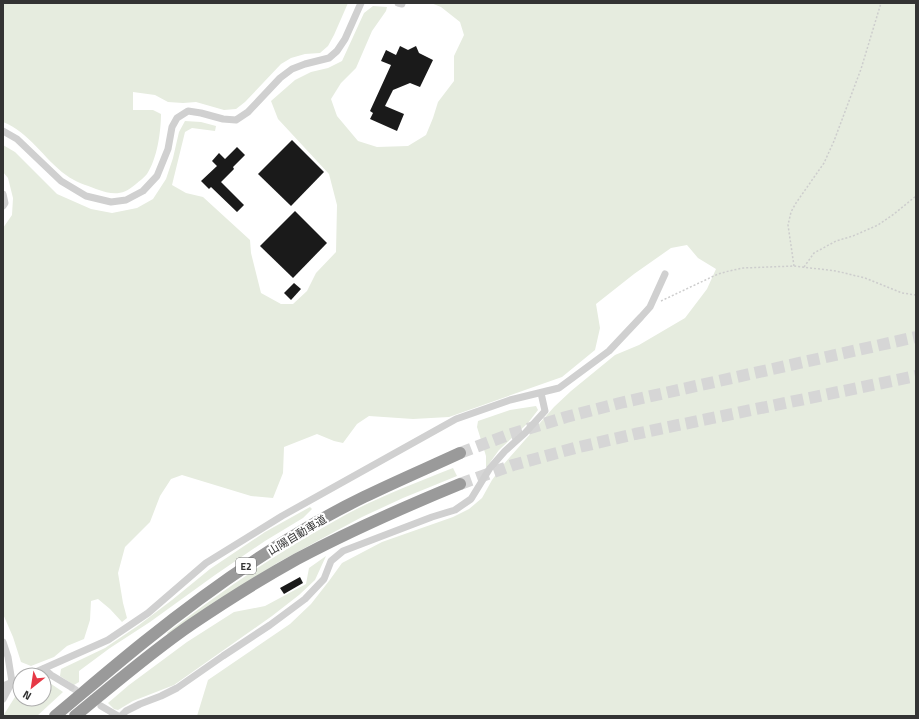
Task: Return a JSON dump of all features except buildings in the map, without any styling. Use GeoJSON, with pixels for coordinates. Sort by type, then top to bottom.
{"type":"FeatureCollection","features":[{"type":"Feature","properties":{"kind":"highway","name":"山陽自動車道"},"geometry":{"type":"LineString","coordinates":[[55,716],[150,637],[246,566],[306,528],[366,495],[460,453]]}},
{"type":"Feature","properties":{"kind":"highway","name":"山陽自動車道"},"geometry":{"type":"LineString","coordinates":[[75,716],[152,653],[190,625],[252,585],[298,559],[346,535],[402,508],[460,484]]}},
{"type":"Feature","properties":{"kind":"street"},"geometry":{"type":"LineString","coordinates":[[3,131],[17,139],[61,181],[86,196],[111,202],[126,200],[143,191],[157,176],[168,149],[172,127],[177,118],[188,111],[223,119],[236,120],[248,112],[280,78],[292,69],[329,58],[337,51],[345,39],[361,3]]}},
{"type":"Feature","properties":{"kind":"street"},"geometry":{"type":"LineString","coordinates":[[3,194],[5,203],[3,206]]}},
{"type":"Feature","properties":{"kind":"street"},"geometry":{"type":"LineString","coordinates":[[48,667],[108,640],[148,613],[206,563],[282,516],[456,419],[510,400],[559,388],[609,351],[650,307],[665,274]]}},
{"type":"Feature","properties":{"kind":"street"},"geometry":{"type":"LineString","coordinates":[[121,716],[126,711],[140,704],[162,696],[177,688],[270,625],[305,599],[324,579],[331,562],[343,551],[432,517],[455,510],[471,499],[490,468],[545,411],[541,393]]}},
{"type":"Feature","properties":{"kind":"street"},"geometry":{"type":"LineString","coordinates":[[3,642],[8,657],[12,682],[3,699]]}},
{"type":"Feature","properties":{"kind":"street"},"geometry":{"type":"LineString","coordinates":[[52,676],[70,687]]}},
{"type":"Feature","properties":{"kind":"street"},"geometry":{"type":"LineString","coordinates":[[3,686],[12,682]]}},
{"type":"Feature","properties":{"kind":"street"},"geometry":{"type":"LineString","coordinates":[[101,706],[118,716]]}},
{"type":"Feature","properties":{"kind":"path"},"geometry":{"type":"LineString","coordinates":[[794,266],[788,225],[791,212],[824,163],[834,141],[861,69],[881,3]]}},
{"type":"Feature","properties":{"kind":"path"},"geometry":{"type":"LineString","coordinates":[[804,267],[814,253],[836,241],[878,225],[916,196]]}},
{"type":"Feature","properties":{"kind":"path"},"geometry":{"type":"LineString","coordinates":[[650,307],[718,274],[743,268],[794,266],[836,271],[865,278],[902,293],[916,295]]}},
{"type":"Feature","properties":{"kind":"shaded area"},"geometry":{"type":"Polygon","coordinates":[[[3,3],[348,3],[328,46],[320,53],[305,54],[291,58],[281,64],[245,102],[236,109],[224,110],[196,102],[168,102],[155,95],[133,92],[133,110],[153,110],[161,114],[156,153],[147,174],[143,178],[126,191],[112,193],[102,191],[69,177],[58,169],[21,132],[3,122],[3,3]]]}},
{"type":"Feature","properties":{"kind":"shaded area"},"geometry":{"type":"Polygon","coordinates":[[[431,3],[916,3],[916,716],[197,716],[208,680],[290,624],[311,604],[342,563],[382,542],[453,517],[469,509],[482,498],[492,480],[503,465],[554,407],[571,391],[615,355],[639,345],[685,318],[707,289],[716,269],[698,258],[687,245],[671,248],[634,274],[596,304],[600,328],[595,350],[562,377],[449,417],[413,419],[369,416],[357,424],[343,443],[317,434],[284,447],[283,473],[273,498],[251,496],[182,475],[171,479],[160,496],[150,522],[125,547],[118,573],[127,618],[122,622],[98,599],[91,601],[90,620],[84,639],[67,646],[54,657],[31,666],[21,662],[13,637],[3,614],[3,228],[12,215],[13,198],[8,178],[3,172],[3,145],[15,152],[57,194],[91,209],[112,213],[137,208],[153,199],[166,179],[179,132],[185,121],[201,122],[216,126],[215,131],[192,128],[185,132],[172,185],[186,193],[203,197],[250,240],[251,253],[261,293],[281,304],[293,304],[307,291],[316,273],[336,252],[337,205],[329,174],[278,119],[271,101],[295,80],[311,72],[328,68],[342,61],[364,13],[373,6],[387,7],[386,11],[372,31],[356,68],[341,83],[331,99],[337,116],[358,141],[377,147],[408,146],[426,135],[438,102],[454,81],[454,56],[464,35],[460,22],[441,7],[431,3]]]}},
{"type":"Feature","properties":{"kind":"shaded area"},"geometry":{"type":"Polygon","coordinates":[[[536,406],[538,410],[528,423],[499,450],[486,468],[486,456],[477,427],[478,421],[510,410],[536,406]]]}},
{"type":"Feature","properties":{"kind":"shaded area"},"geometry":{"type":"Polygon","coordinates":[[[453,468],[457,476],[403,498],[362,517],[323,538],[277,563],[168,634],[167,633],[211,600],[255,570],[323,527],[373,501],[453,468]]]}},
{"type":"Feature","properties":{"kind":"shaded area"},"geometry":{"type":"Polygon","coordinates":[[[310,507],[312,509],[303,518],[265,541],[215,575],[79,671],[79,682],[74,685],[60,676],[61,669],[105,648],[139,625],[210,569],[265,532],[310,507]]]}},
{"type":"Feature","properties":{"kind":"shaded area"},"geometry":{"type":"Polygon","coordinates":[[[326,556],[315,580],[299,595],[272,616],[174,685],[133,701],[118,710],[114,709],[108,703],[129,685],[187,642],[234,612],[265,606],[306,584],[309,568],[326,556]]]}},
{"type":"Feature","properties":{"kind":"shaded area"},"geometry":{"type":"Polygon","coordinates":[[[52,684],[63,692],[52,702],[52,684]]]}},
{"type":"Feature","properties":{"kind":"shaded area"},"geometry":{"type":"Polygon","coordinates":[[[12,702],[12,707],[47,707],[37,716],[3,716],[12,702]]]}},
{"type":"Feature","properties":{"kind":"tunnel"},"geometry":{"type":"LineString","coordinates":[[460,453],[505,436],[566,417],[620,403],[916,337]]}},
{"type":"Feature","properties":{"kind":"tunnel"},"geometry":{"type":"LineString","coordinates":[[460,484],[513,465],[575,448],[635,434],[916,376]]}},
{"type":"Feature","properties":{"kind":"tunnel"},"geometry":{"type":"LineString","coordinates":[[71,687],[96,703]]}}]}
